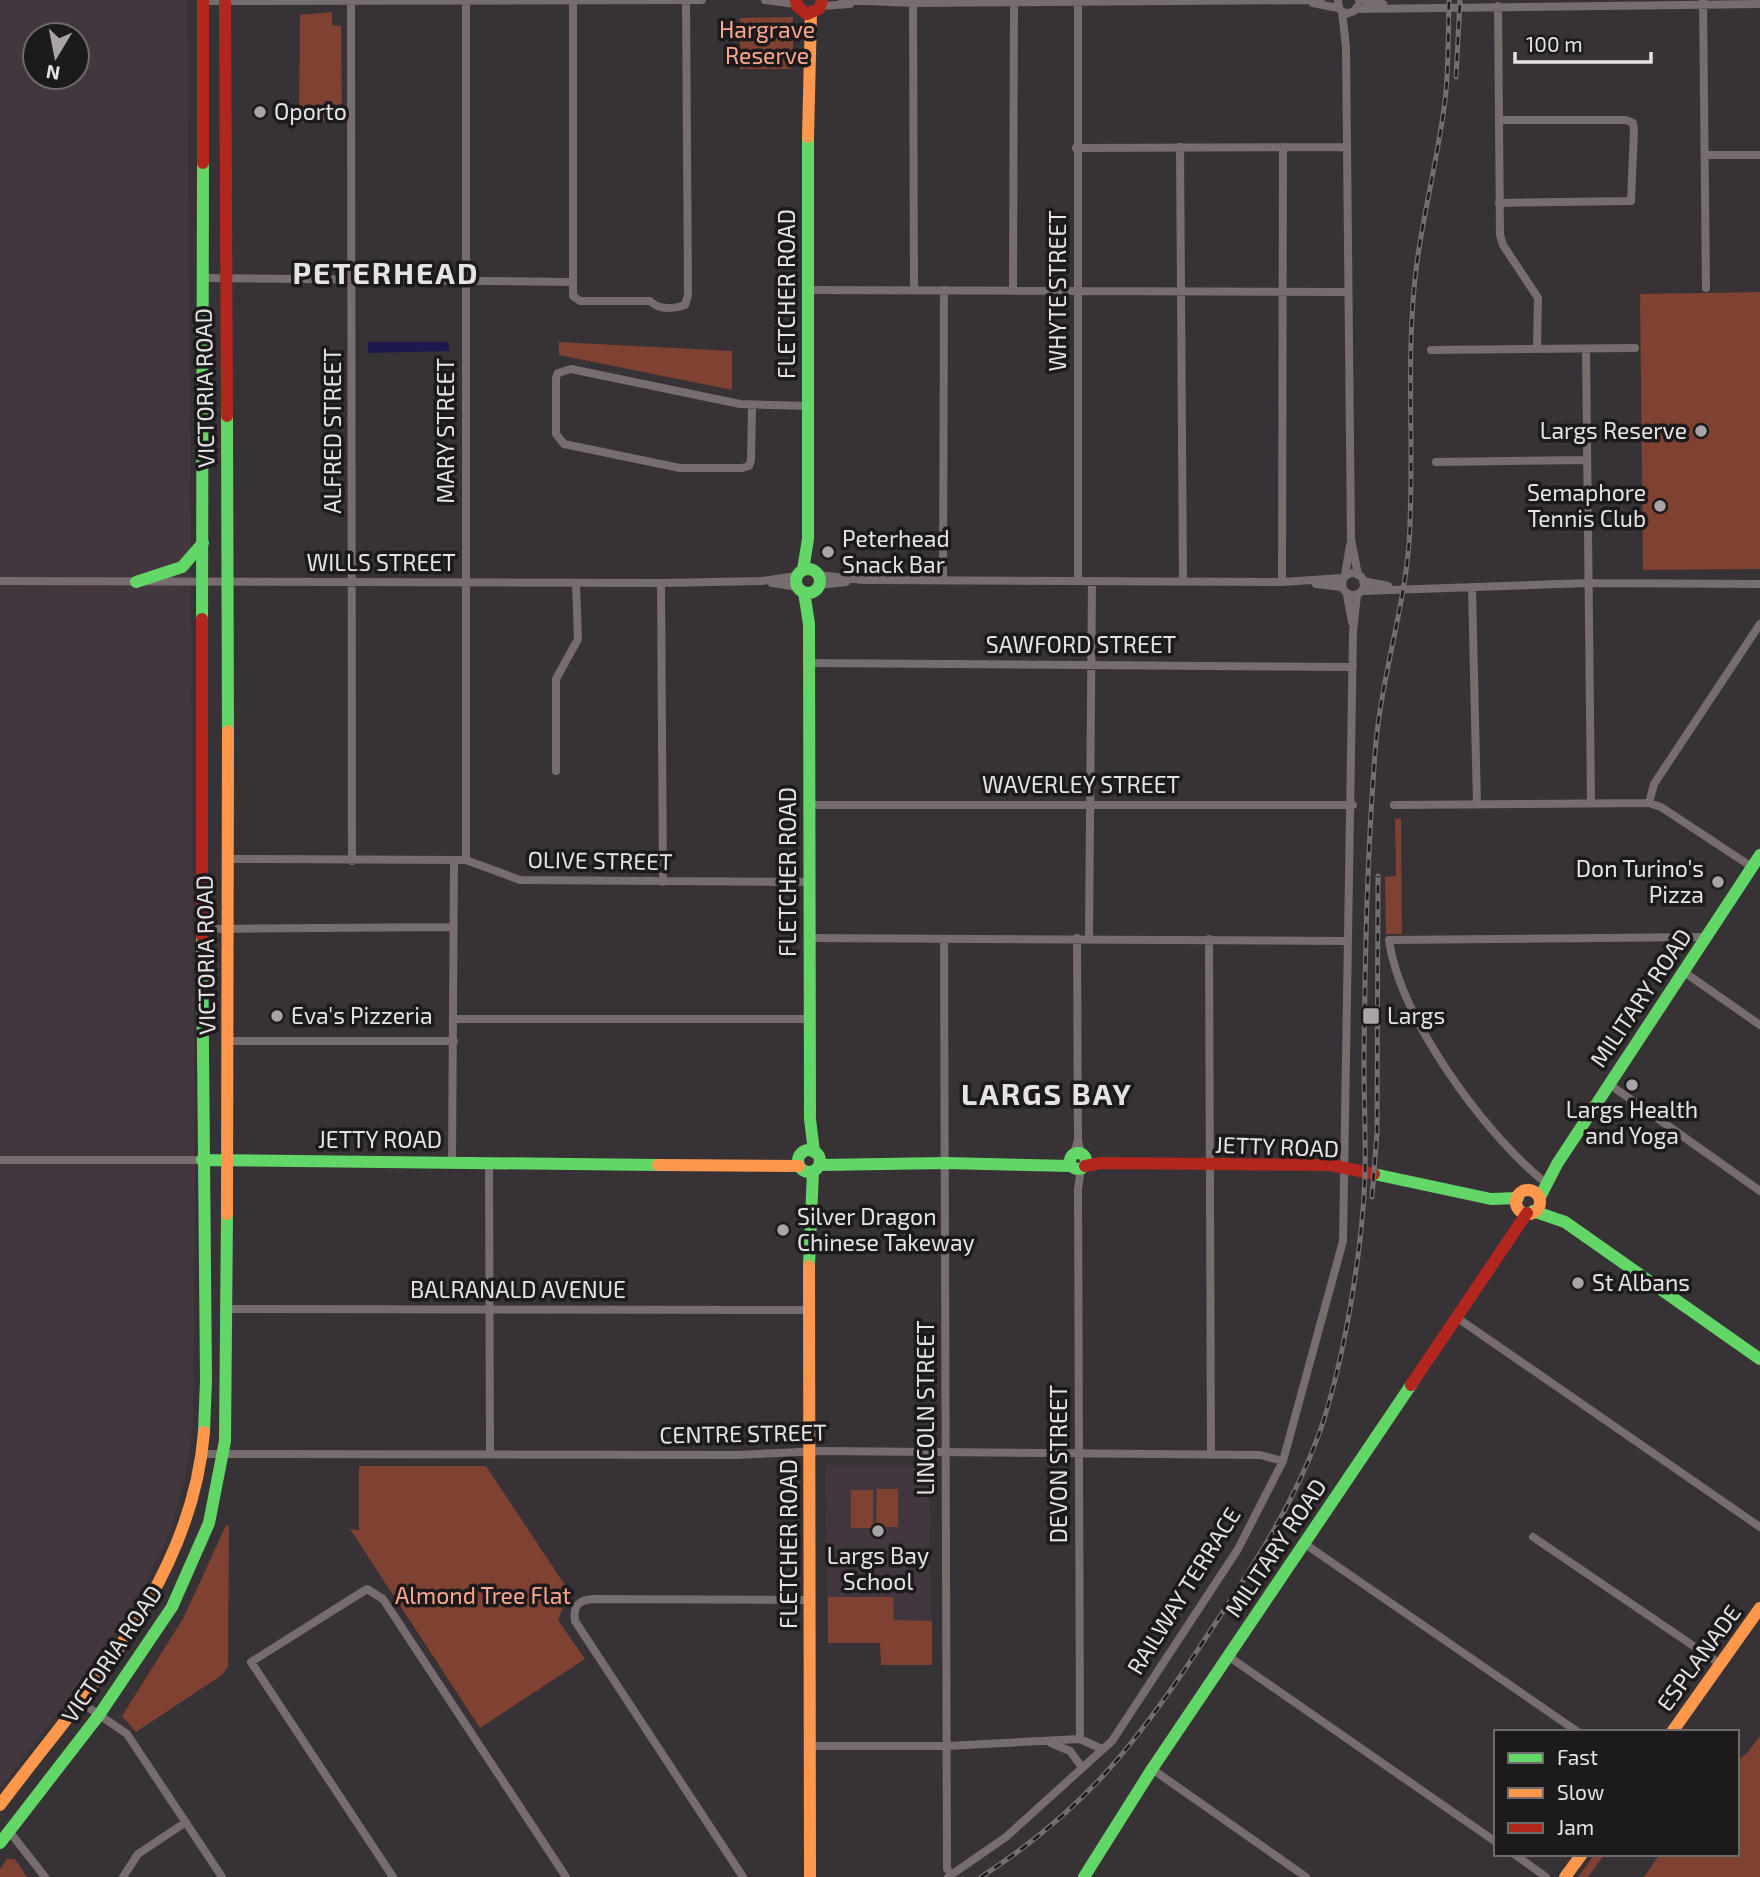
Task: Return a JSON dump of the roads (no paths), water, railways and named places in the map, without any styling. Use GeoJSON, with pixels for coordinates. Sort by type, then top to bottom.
{"type":"FeatureCollection","features":[{"type":"Feature","properties":{"kind":"main road","name":"VICTORIA ROAD"},"geometry":{"type":"LineString","coordinates":[[0,1843],[99,1715],[160,1627],[185,1583],[209,1523],[223,1454],[229,1041],[226,859],[228,582],[224,280],[225,0]]}},
{"type":"Feature","properties":{"kind":"main road","name":"VICTORIA ROAD"},"geometry":{"type":"LineString","coordinates":[[0,1805],[137,1623],[158,1588],[195,1493],[202,1454],[206,1380],[202,1160],[203,1]]}},
{"type":"Feature","properties":{"kind":"main road","name":"FLETCHER ROAD"},"geometry":{"type":"LineString","coordinates":[[808,6],[810,1877]]}},
{"type":"Feature","properties":{"kind":"main road"},"geometry":{"type":"LineString","coordinates":[[136,582],[182,567],[203,543]]}},
{"type":"Feature","properties":{"kind":"main road","name":"MILITARY ROAD"},"geometry":{"type":"LineString","coordinates":[[1528,1204],[1760,856]]}},
{"type":"Feature","properties":{"kind":"main road","name":"JETTY ROAD"},"geometry":{"type":"LineString","coordinates":[[202,1160],[761,1164],[809,1161],[856,1164],[1048,1164],[1077,1161],[1209,1165],[1315,1164],[1528,1204],[1564,1222],[1760,1359]]}},
{"type":"Feature","properties":{"kind":"main road","name":"MILITARY ROAD"},"geometry":{"type":"LineString","coordinates":[[1084,1877],[1152,1769],[1306,1544],[1505,1244],[1541,1179],[1557,1164]]}},
{"type":"Feature","properties":{"kind":"main road","name":"ESPLANADE"},"geometry":{"type":"LineString","coordinates":[[1672,1730],[1760,1608]]}},
{"type":"Feature","properties":{"kind":"main road"},"geometry":{"type":"LineString","coordinates":[[1565,1877],[1580,1856]]}},
{"type":"Feature","properties":{"kind":"street"},"geometry":{"type":"LineString","coordinates":[[578,1],[573,296],[580,301],[650,301],[656,306],[673,309],[685,305],[688,295],[686,0]]}},
{"type":"Feature","properties":{"kind":"street"},"geometry":{"type":"LineString","coordinates":[[203,1],[702,0]]}},
{"type":"Feature","properties":{"kind":"street"},"geometry":{"type":"LineString","coordinates":[[765,0],[808,6],[902,1],[1321,0]]}},
{"type":"Feature","properties":{"kind":"street"},"geometry":{"type":"LineString","coordinates":[[842,0],[857,3]]}},
{"type":"Feature","properties":{"kind":"street","name":"ALFRED STREET"},"geometry":{"type":"LineString","coordinates":[[351,1],[352,861]]}},
{"type":"Feature","properties":{"kind":"street"},"geometry":{"type":"LineString","coordinates":[[1013,290],[1014,1]]}},
{"type":"Feature","properties":{"kind":"street","name":"WHYTE STREET"},"geometry":{"type":"LineString","coordinates":[[1078,581],[1076,148],[1079,1]]}},
{"type":"Feature","properties":{"kind":"street"},"geometry":{"type":"LineString","coordinates":[[1307,1],[1349,6],[1402,7],[1703,2],[1760,4]]}},
{"type":"Feature","properties":{"kind":"street","name":"MARY STREET"},"geometry":{"type":"LineString","coordinates":[[466,2],[467,860]]}},
{"type":"Feature","properties":{"kind":"street"},"geometry":{"type":"LineString","coordinates":[[1703,2],[1707,155],[1706,288]]}},
{"type":"Feature","properties":{"kind":"street"},"geometry":{"type":"LineString","coordinates":[[913,3],[914,289]]}},
{"type":"Feature","properties":{"kind":"street"},"geometry":{"type":"LineString","coordinates":[[1493,4],[1500,120],[1499,203],[1503,245],[1538,298],[1537,349]]}},
{"type":"Feature","properties":{"kind":"street"},"geometry":{"type":"LineString","coordinates":[[1349,6],[1346,47],[1351,539],[1344,591],[1353,632]]}},
{"type":"Feature","properties":{"kind":"street"},"geometry":{"type":"LineString","coordinates":[[1499,203],[1631,201],[1633,123],[1626,120],[1500,120]]}},
{"type":"Feature","properties":{"kind":"street"},"geometry":{"type":"LineString","coordinates":[[1180,147],[1183,581]]}},
{"type":"Feature","properties":{"kind":"street"},"geometry":{"type":"LineString","coordinates":[[1282,582],[1283,147]]}},
{"type":"Feature","properties":{"kind":"street"},"geometry":{"type":"LineString","coordinates":[[1076,148],[1347,147]]}},
{"type":"Feature","properties":{"kind":"street"},"geometry":{"type":"LineString","coordinates":[[1707,155],[1760,155]]}},
{"type":"Feature","properties":{"kind":"street"},"geometry":{"type":"LineString","coordinates":[[202,278],[573,282]]}},
{"type":"Feature","properties":{"kind":"street"},"geometry":{"type":"LineString","coordinates":[[808,290],[1348,292]]}},
{"type":"Feature","properties":{"kind":"street"},"geometry":{"type":"LineString","coordinates":[[943,580],[944,290]]}},
{"type":"Feature","properties":{"kind":"street"},"geometry":{"type":"LineString","coordinates":[[1431,350],[1635,348]]}},
{"type":"Feature","properties":{"kind":"street"},"geometry":{"type":"LineString","coordinates":[[1586,349],[1591,802]]}},
{"type":"Feature","properties":{"kind":"street"},"geometry":{"type":"LineString","coordinates":[[752,405],[749,466],[680,468],[564,444],[556,434],[555,379],[558,373],[572,369],[752,405],[808,405]]}},
{"type":"Feature","properties":{"kind":"street"},"geometry":{"type":"LineString","coordinates":[[1436,462],[1586,460]]}},
{"type":"Feature","properties":{"kind":"street"},"geometry":{"type":"LineString","coordinates":[[1351,539],[1361,578],[1353,632]]}},
{"type":"Feature","properties":{"kind":"street","name":"WILLS STREET"},"geometry":{"type":"LineString","coordinates":[[0,582],[1282,582],[1344,576],[1361,578]]}},
{"type":"Feature","properties":{"kind":"street"},"geometry":{"type":"LineString","coordinates":[[1361,578],[1395,588]]}},
{"type":"Feature","properties":{"kind":"street"},"geometry":{"type":"LineString","coordinates":[[1089,938],[1092,581]]}},
{"type":"Feature","properties":{"kind":"street","name":"WILLS STREET"},"geometry":{"type":"LineString","coordinates":[[1303,581],[1360,593]]}},
{"type":"Feature","properties":{"kind":"street"},"geometry":{"type":"LineString","coordinates":[[556,771],[556,679],[578,639],[576,583]]}},
{"type":"Feature","properties":{"kind":"street"},"geometry":{"type":"LineString","coordinates":[[661,583],[663,882]]}},
{"type":"Feature","properties":{"kind":"street"},"geometry":{"type":"LineString","coordinates":[[1360,593],[1395,588],[1587,583],[1760,584]]}},
{"type":"Feature","properties":{"kind":"street"},"geometry":{"type":"LineString","coordinates":[[1472,587],[1477,804]]}},
{"type":"Feature","properties":{"kind":"street"},"geometry":{"type":"LineString","coordinates":[[1649,803],[1654,785],[1760,624]]}},
{"type":"Feature","properties":{"kind":"street","name":"RAILWAY TERRACE"},"geometry":{"type":"LineString","coordinates":[[950,1876],[1006,1837],[1115,1735],[1238,1549],[1283,1461],[1343,1241],[1345,1169],[1349,1150],[1346,1125],[1353,805],[1353,632]]}},
{"type":"Feature","properties":{"kind":"street","name":"SAWFORD STREET"},"geometry":{"type":"LineString","coordinates":[[809,663],[1353,667]]}},
{"type":"Feature","properties":{"kind":"street"},"geometry":{"type":"LineString","coordinates":[[1394,805],[1649,803],[1661,807],[1752,867]]}},
{"type":"Feature","properties":{"kind":"street","name":"WAVERLEY STREET"},"geometry":{"type":"LineString","coordinates":[[809,805],[1353,805]]}},
{"type":"Feature","properties":{"kind":"street","name":"OLIVE STREET"},"geometry":{"type":"LineString","coordinates":[[226,859],[467,860],[520,880],[808,882]]}},
{"type":"Feature","properties":{"kind":"street"},"geometry":{"type":"LineString","coordinates":[[452,1162],[454,861]]}},
{"type":"Feature","properties":{"kind":"street"},"geometry":{"type":"LineString","coordinates":[[202,929],[453,927]]}},
{"type":"Feature","properties":{"kind":"street"},"geometry":{"type":"LineString","coordinates":[[1541,1179],[1490,1128],[1451,1078],[1392,966],[1389,940],[1706,937]]}},
{"type":"Feature","properties":{"kind":"street"},"geometry":{"type":"LineString","coordinates":[[809,938],[1348,941]]}},
{"type":"Feature","properties":{"kind":"street","name":"DEVON STREET"},"geometry":{"type":"LineString","coordinates":[[1077,938],[1080,1739]]}},
{"type":"Feature","properties":{"kind":"street"},"geometry":{"type":"LineString","coordinates":[[1209,939],[1211,1455]]}},
{"type":"Feature","properties":{"kind":"street","name":"LINCOLN STREET"},"geometry":{"type":"LineString","coordinates":[[944,940],[947,1869],[950,1876]]}},
{"type":"Feature","properties":{"kind":"street"},"geometry":{"type":"LineString","coordinates":[[1684,972],[1760,1025]]}},
{"type":"Feature","properties":{"kind":"street"},"geometry":{"type":"LineString","coordinates":[[455,1019],[809,1019]]}},
{"type":"Feature","properties":{"kind":"street"},"geometry":{"type":"LineString","coordinates":[[229,1041],[454,1041]]}},
{"type":"Feature","properties":{"kind":"street"},"geometry":{"type":"LineString","coordinates":[[1609,1084],[1760,1191]]}},
{"type":"Feature","properties":{"kind":"street","name":"JETTY ROAD"},"geometry":{"type":"LineString","coordinates":[[0,1160],[202,1160]]}},
{"type":"Feature","properties":{"kind":"street"},"geometry":{"type":"LineString","coordinates":[[489,1162],[490,1453]]}},
{"type":"Feature","properties":{"kind":"street","name":"BALRANALD AVENUE"},"geometry":{"type":"LineString","coordinates":[[227,1309],[808,1310]]}},
{"type":"Feature","properties":{"kind":"street"},"geometry":{"type":"LineString","coordinates":[[1456,1317],[1760,1527]]}},
{"type":"Feature","properties":{"kind":"street","name":"CENTRE STREET"},"geometry":{"type":"LineString","coordinates":[[202,1454],[1260,1455],[1283,1461]]}},
{"type":"Feature","properties":{"kind":"street"},"geometry":{"type":"LineString","coordinates":[[1533,1537],[1720,1664]]}},
{"type":"Feature","properties":{"kind":"street"},"geometry":{"type":"LineString","coordinates":[[1306,1544],[1575,1730]]}},
{"type":"Feature","properties":{"kind":"street"},"geometry":{"type":"LineString","coordinates":[[394,1877],[251,1662],[367,1589],[374,1590],[383,1599],[566,1877]]}},
{"type":"Feature","properties":{"kind":"street"},"geometry":{"type":"LineString","coordinates":[[743,1877],[575,1621],[574,1610],[578,1603],[593,1599],[810,1600]]}},
{"type":"Feature","properties":{"kind":"street"},"geometry":{"type":"LineString","coordinates":[[1228,1656],[1494,1841]]}},
{"type":"Feature","properties":{"kind":"street"},"geometry":{"type":"LineString","coordinates":[[79,1701],[127,1734],[222,1877]]}},
{"type":"Feature","properties":{"kind":"street"},"geometry":{"type":"LineString","coordinates":[[810,1746],[947,1746],[1051,1743],[1080,1739],[1102,1749]]}},
{"type":"Feature","properties":{"kind":"street"},"geometry":{"type":"LineString","coordinates":[[1051,1743],[1070,1751],[1081,1766]]}},
{"type":"Feature","properties":{"kind":"street"},"geometry":{"type":"LineString","coordinates":[[1152,1769],[1306,1877]]}},
{"type":"Feature","properties":{"kind":"street"},"geometry":{"type":"LineString","coordinates":[[123,1877],[138,1854],[186,1822]]}},
{"type":"Feature","properties":{"kind":"street"},"geometry":{"type":"LineString","coordinates":[[9,1831],[45,1877]]}},
{"type":"Feature","properties":{"kind":"street"},"geometry":{"type":"LineString","coordinates":[[1517,1856],[1546,1877]]}},
{"type":"Feature","properties":{"kind":"railway"},"geometry":{"type":"LineString","coordinates":[[981,1877],[1049,1827],[1078,1801],[1129,1745],[1177,1681],[1251,1569],[1295,1490],[1319,1434],[1336,1374],[1356,1272],[1363,1206],[1366,944],[1373,782],[1379,717],[1403,593],[1409,543],[1413,304],[1419,249],[1445,101],[1449,0]]}},
{"type":"Feature","properties":{"kind":"railway"},"geometry":{"type":"LineString","coordinates":[[1456,77],[1460,0]]}},
{"type":"Feature","properties":{"kind":"railway"},"geometry":{"type":"LineString","coordinates":[[1372,1197],[1377,1133],[1378,876]]}},
{"type":"Feature","properties":{"kind":"place","name":"Oporto"},"geometry":{"type":"Point","coordinates":[260,112]}},
{"type":"Feature","properties":{"kind":"place","name":"Largs Reserve"},"geometry":{"type":"Point","coordinates":[1701,431]}},
{"type":"Feature","properties":{"kind":"place","name":"Semaphore Tennis Club"},"geometry":{"type":"Point","coordinates":[1660,506]}},
{"type":"Feature","properties":{"kind":"place","name":"Peterhead Snack Bar"},"geometry":{"type":"Point","coordinates":[828,552]}},
{"type":"Feature","properties":{"kind":"place","name":"Don Turino's Pizza"},"geometry":{"type":"Point","coordinates":[1718,882]}},
{"type":"Feature","properties":{"kind":"place","name":"Eva's Pizzeria"},"geometry":{"type":"Point","coordinates":[277,1016]}},
{"type":"Feature","properties":{"kind":"place","name":"Largs"},"geometry":{"type":"Point","coordinates":[1371,1016]}},
{"type":"Feature","properties":{"kind":"place","name":"Largs Health and Yoga"},"geometry":{"type":"Point","coordinates":[1632,1085]}},
{"type":"Feature","properties":{"kind":"place","name":"Silver Dragon Chinese Takeway"},"geometry":{"type":"Point","coordinates":[783,1230]}},
{"type":"Feature","properties":{"kind":"place","name":"St Albans"},"geometry":{"type":"Point","coordinates":[1578,1283]}},
{"type":"Feature","properties":{"kind":"place","name":"Largs Bay School"},"geometry":{"type":"Point","coordinates":[878,1531]}},
{"type":"Feature","properties":{"kind":"district","name":"PETERHEAD"},"geometry":{"type":"Point","coordinates":[386,274]}},
{"type":"Feature","properties":{"kind":"district","name":"LARGS BAY"},"geometry":{"type":"Point","coordinates":[1047,1095]}},
{"type":"Feature","properties":{"kind":"park label","name":"Hargrave Reserve"},"geometry":{"type":"Point","coordinates":[767,43]}},
{"type":"Feature","properties":{"kind":"park label","name":"Almond Tree Flat"},"geometry":{"type":"Point","coordinates":[483,1596]}}]}
